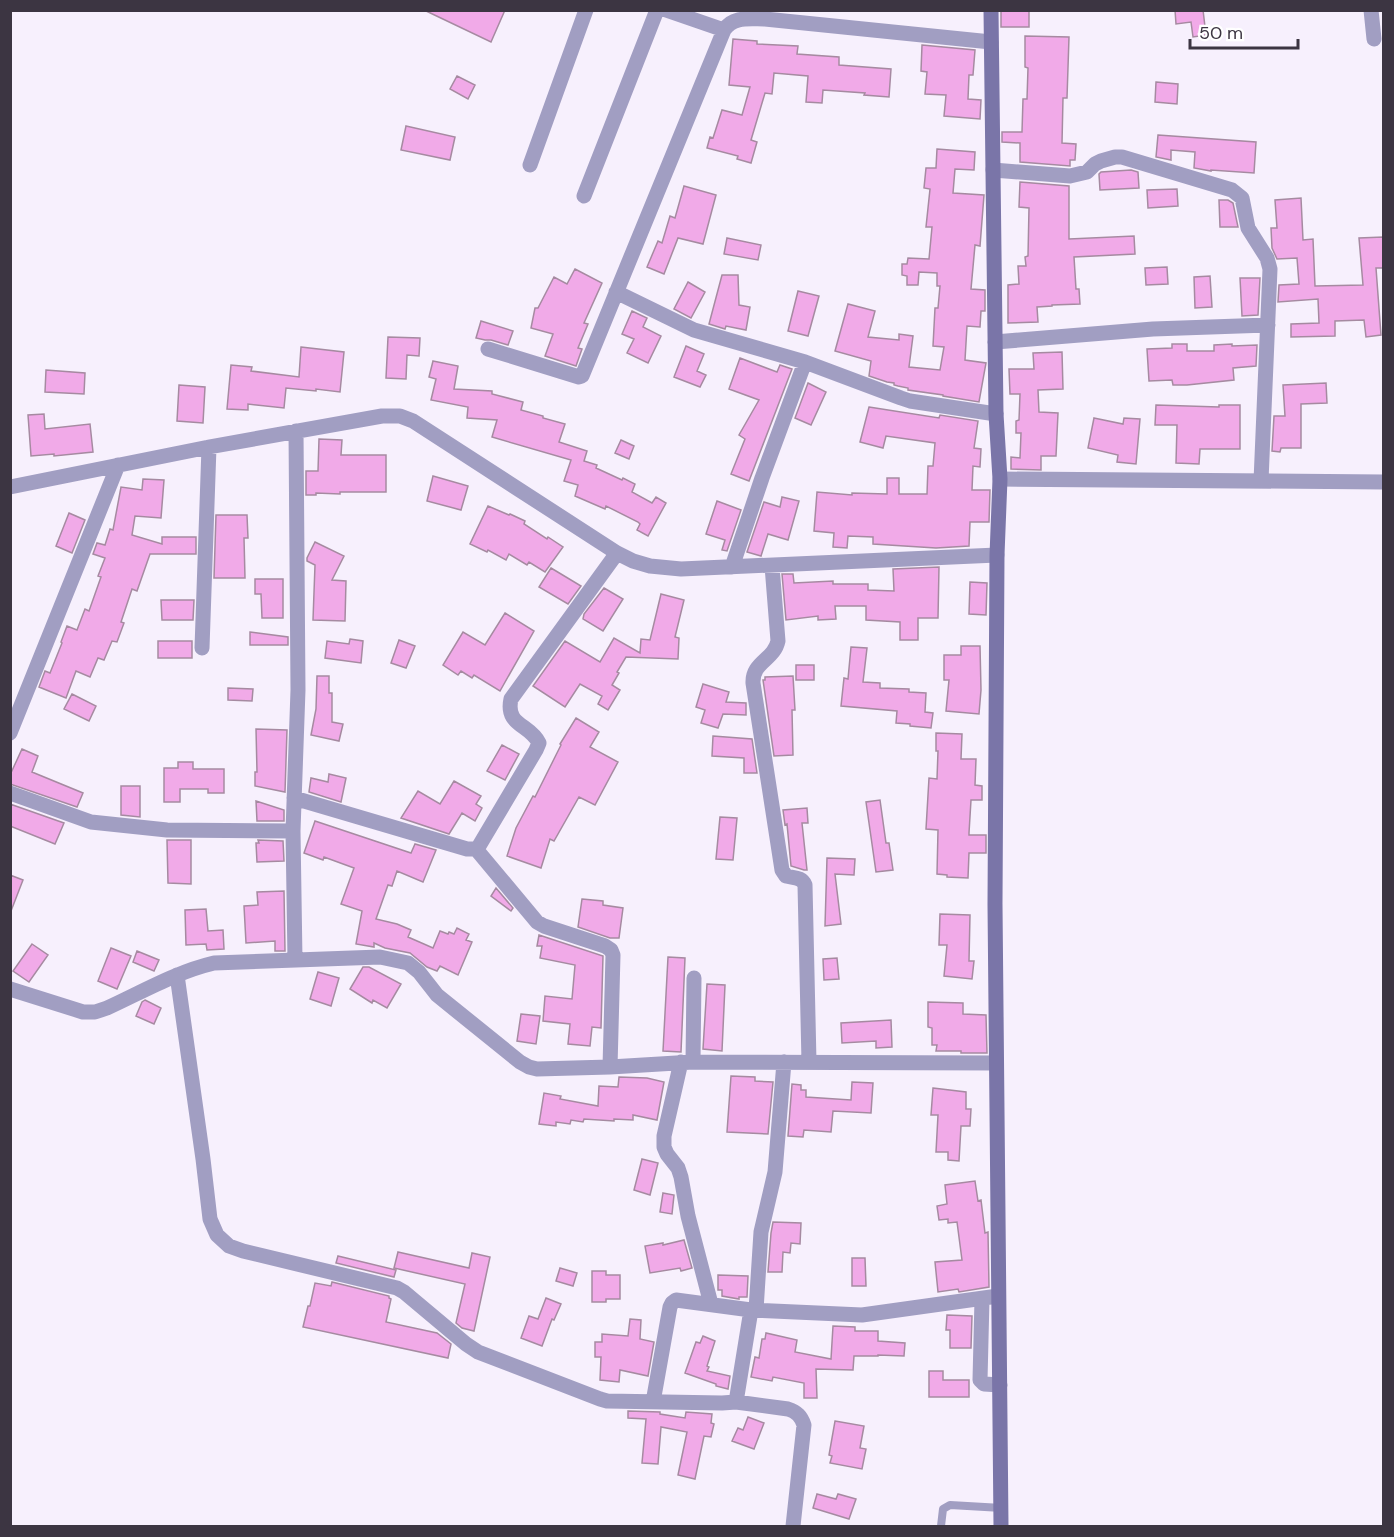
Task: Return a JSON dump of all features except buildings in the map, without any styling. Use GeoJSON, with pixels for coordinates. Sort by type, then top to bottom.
{"type":"FeatureCollection","features":[{"type":"Feature","properties":{"kind":"street"},"geometry":{"type":"LineString","coordinates":[[530,165],[586,10]]}},
{"type":"Feature","properties":{"kind":"street"},"geometry":{"type":"LineString","coordinates":[[584,196],[657,10]]}},
{"type":"Feature","properties":{"kind":"street"},"geometry":{"type":"LineString","coordinates":[[666,10],[724,30]]}},
{"type":"Feature","properties":{"kind":"street"},"geometry":{"type":"LineString","coordinates":[[991,10],[996,414],[1000,479],[997,555],[995,880],[1001,1527]]}},
{"type":"Feature","properties":{"kind":"street"},"geometry":{"type":"LineString","coordinates":[[1371,10],[1374,39]]}},
{"type":"Feature","properties":{"kind":"street"},"geometry":{"type":"LineString","coordinates":[[488,349],[581,377],[724,30],[733,20],[765,15],[991,42]]}},
{"type":"Feature","properties":{"kind":"street"},"geometry":{"type":"LineString","coordinates":[[993,170],[1070,176],[1087,171],[1101,160],[1115,157],[1130,159],[1232,190],[1242,198],[1248,228],[1270,265],[1261,481]]}},
{"type":"Feature","properties":{"kind":"street"},"geometry":{"type":"LineString","coordinates":[[616,292],[694,330],[805,362],[910,401],[996,414]]}},
{"type":"Feature","properties":{"kind":"street"},"geometry":{"type":"LineString","coordinates":[[995,342],[1154,329],[1268,325]]}},
{"type":"Feature","properties":{"kind":"street"},"geometry":{"type":"LineString","coordinates":[[732,567],[805,362]]}},
{"type":"Feature","properties":{"kind":"street"},"geometry":{"type":"LineString","coordinates":[[10,487],[296,431],[382,416],[400,416],[412,421],[617,553],[650,567],[681,569],[772,566],[997,555]]}},
{"type":"Feature","properties":{"kind":"street"},"geometry":{"type":"LineString","coordinates":[[296,431],[298,690],[293,831],[296,960]]}},
{"type":"Feature","properties":{"kind":"street"},"geometry":{"type":"LineString","coordinates":[[202,648],[209,447]]}},
{"type":"Feature","properties":{"kind":"street"},"geometry":{"type":"LineString","coordinates":[[10,733],[117,465]]}},
{"type":"Feature","properties":{"kind":"street"},"geometry":{"type":"LineString","coordinates":[[1000,479],[1383,482]]}},
{"type":"Feature","properties":{"kind":"street"},"geometry":{"type":"LineString","coordinates":[[294,798],[467,849],[476,849],[539,743],[536,737],[516,722],[510,713],[511,699],[617,553]]}},
{"type":"Feature","properties":{"kind":"street"},"geometry":{"type":"LineString","coordinates":[[772,566],[778,641],[776,649],[755,670],[753,683],[782,870],[786,876],[800,879],[805,885],[809,1062]]}},
{"type":"Feature","properties":{"kind":"street"},"geometry":{"type":"LineString","coordinates":[[10,793],[91,822],[167,830],[293,831]]}},
{"type":"Feature","properties":{"kind":"street"},"geometry":{"type":"LineString","coordinates":[[476,849],[537,922],[605,946],[610,950],[613,955],[610,1066]]}},
{"type":"Feature","properties":{"kind":"street"},"geometry":{"type":"LineString","coordinates":[[10,989],[83,1012],[95,1012],[177,975],[214,963],[380,957],[408,963],[419,972],[437,995],[520,1062],[537,1069],[687,1062],[996,1063]]}},
{"type":"Feature","properties":{"kind":"street"},"geometry":{"type":"LineString","coordinates":[[177,975],[210,1219],[217,1235],[229,1246],[397,1288],[466,1344],[484,1354],[600,1399],[653,1402],[736,1402],[796,1412],[804,1425],[793,1527]]}},
{"type":"Feature","properties":{"kind":"street"},"geometry":{"type":"LineString","coordinates":[[694,978],[687,1062],[664,1136],[664,1147],[681,1177],[688,1216],[711,1304]]}},
{"type":"Feature","properties":{"kind":"street"},"geometry":{"type":"LineString","coordinates":[[736,1402],[753,1310],[761,1232],[774,1172],[784,1062]]}},
{"type":"Feature","properties":{"kind":"street"},"geometry":{"type":"LineString","coordinates":[[653,1402],[672,1303],[676,1300],[753,1310],[862,1316],[998,1296]]}},
{"type":"Feature","properties":{"kind":"street"},"geometry":{"type":"LineString","coordinates":[[982,1299],[980,1380],[984,1384],[1000,1385]]}},
{"type":"Feature","properties":{"kind":"lane"},"geometry":{"type":"LineString","coordinates":[[941,1527],[943,1509],[946,1506],[1002,1508]]}}]}
